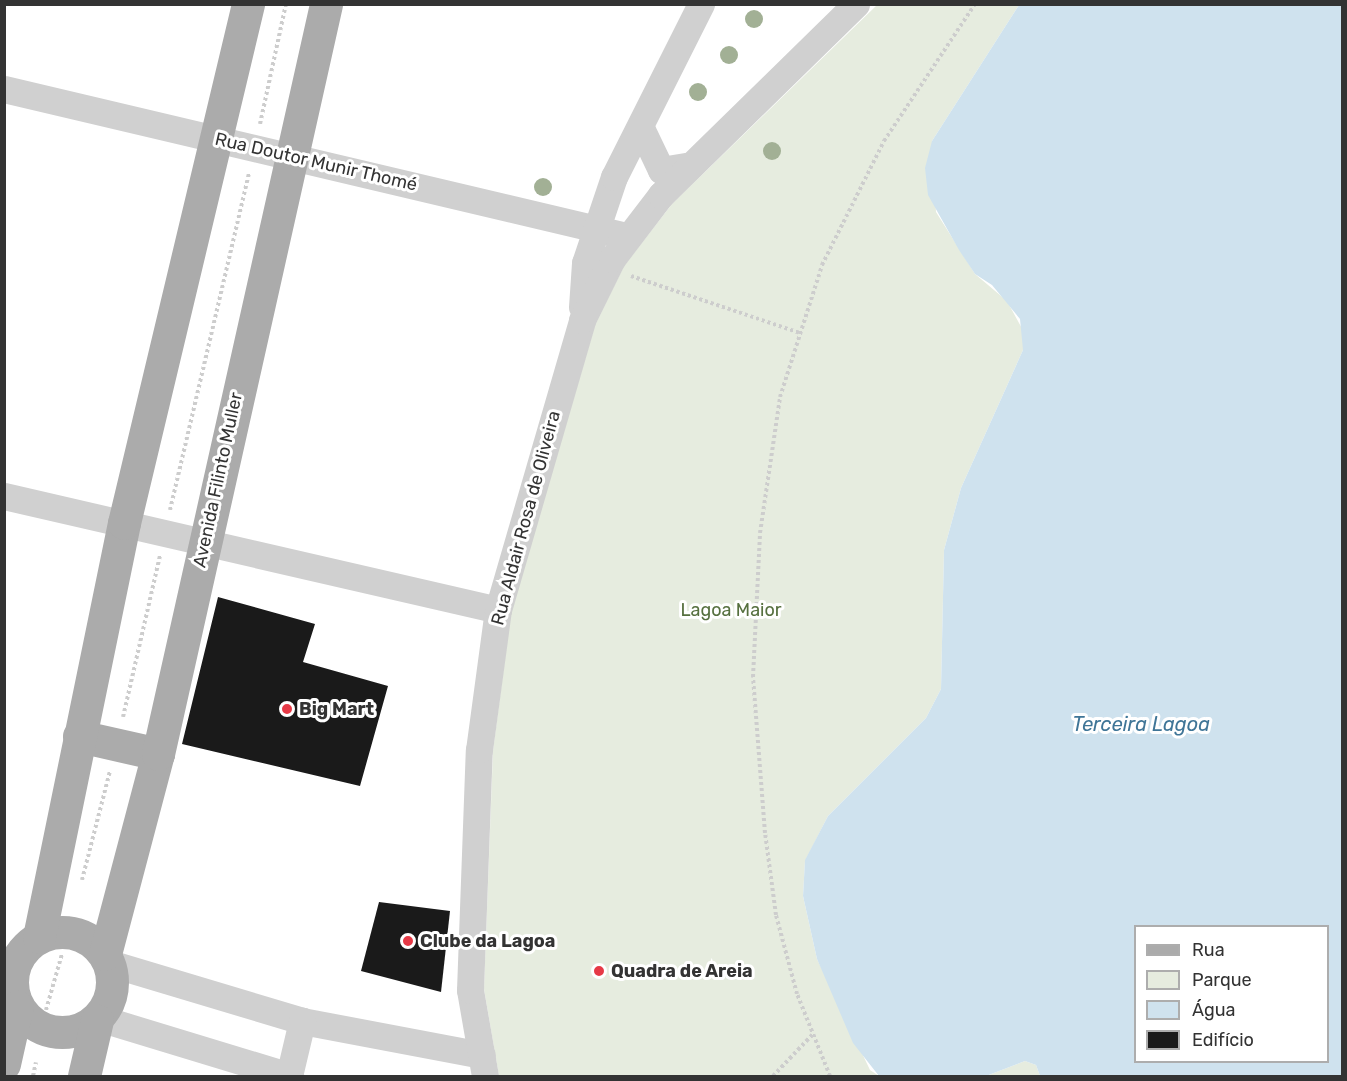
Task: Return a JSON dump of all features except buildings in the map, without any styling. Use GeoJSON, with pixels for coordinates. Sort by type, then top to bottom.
{"type":"FeatureCollection","features":[{"type":"Feature","properties":{"kind":"main road"},"geometry":{"type":"LineString","coordinates":[[4,1064],[12,975],[79,736],[124,523],[248,4]]}},
{"type":"Feature","properties":{"kind":"main road","name":"Avenida Filinto Muller"},"geometry":{"type":"LineString","coordinates":[[107,959],[158,754],[326,4]]}},
{"type":"Feature","properties":{"kind":"main road"},"geometry":{"type":"LineString","coordinates":[[79,736],[158,754]]}},
{"type":"Feature","properties":{"kind":"main road"},"geometry":{"type":"LineString","coordinates":[[23,942],[68,932],[107,959],[113,986],[98,1019],[84,1077]]}},
{"type":"Feature","properties":{"kind":"main road"},"geometry":{"type":"LineString","coordinates":[[11,996],[41,1029],[57,1033],[98,1019]]}},
{"type":"Feature","properties":{"kind":"street","name":"Rua Aldair Rosa de Oliveira"},"geometry":{"type":"LineString","coordinates":[[582,320],[585,263],[614,177],[701,4]]}},
{"type":"Feature","properties":{"kind":"street","name":"Rua Aldair Rosa de Oliveira"},"geometry":{"type":"LineString","coordinates":[[483,1066],[470,990],[470,940],[479,750],[498,610],[582,320],[608,267],[627,236],[687,166],[856,4]]}},
{"type":"Feature","properties":{"kind":"street","name":"Rua Doutor Munir Thomé"},"geometry":{"type":"LineString","coordinates":[[4,89],[627,236]]}},
{"type":"Feature","properties":{"kind":"street"},"geometry":{"type":"LineString","coordinates":[[640,128],[661,170],[687,166]]}},
{"type":"Feature","properties":{"kind":"street"},"geometry":{"type":"LineString","coordinates":[[4,495],[498,610]]}},
{"type":"Feature","properties":{"kind":"street"},"geometry":{"type":"LineString","coordinates":[[107,959],[302,1021],[483,1066]]}},
{"type":"Feature","properties":{"kind":"street"},"geometry":{"type":"LineString","coordinates":[[98,1019],[290,1076],[302,1021]]}},
{"type":"Feature","properties":{"kind":"path"},"geometry":{"type":"LineString","coordinates":[[830,1077],[813,1034],[776,915],[753,677],[760,533],[780,397],[822,265],[884,141],[975,4]]}},
{"type":"Feature","properties":{"kind":"path"},"geometry":{"type":"LineString","coordinates":[[608,267],[800,333]]}},
{"type":"Feature","properties":{"kind":"path"},"geometry":{"type":"LineString","coordinates":[[773,1077],[813,1034]]}},
{"type":"Feature","properties":{"kind":"green space","name":"Lagoa Maior"},"geometry":{"type":"Polygon","coordinates":[[[877,5],[1019,5],[932,141],[936,212],[975,274],[1007,301],[1025,334],[1023,350],[961,488],[944,550],[941,689],[926,718],[828,816],[805,861],[803,896],[817,959],[870,1070],[879,1076],[499,1076],[484,989],[493,751],[511,612],[595,325],[624,266],[672,204],[877,5]]]}},
{"type":"Feature","properties":{"kind":"green space"},"geometry":{"type":"Polygon","coordinates":[[[1025,1061],[1036,1065],[1040,1076],[986,1076],[1025,1061]]]}},
{"type":"Feature","properties":{"kind":"water","name":"Terceira Lagoa"},"geometry":{"type":"Polygon","coordinates":[[[1019,5],[1342,5],[1342,1076],[1040,1076],[1036,1065],[1025,1061],[986,1076],[879,1076],[853,1043],[817,959],[803,896],[805,860],[828,816],[926,718],[941,689],[944,550],[961,488],[1023,350],[1020,319],[992,285],[975,274],[959,250],[928,195],[925,168],[932,141],[1019,5]]]}},
{"type":"Feature","properties":{"kind":"place","name":"Big Mart"},"geometry":{"type":"Point","coordinates":[287,709]}},
{"type":"Feature","properties":{"kind":"place","name":"Clube da Lagoa"},"geometry":{"type":"Point","coordinates":[408,941]}},
{"type":"Feature","properties":{"kind":"place","name":"Quadra de Areia"},"geometry":{"type":"Point","coordinates":[599,971]}}]}
